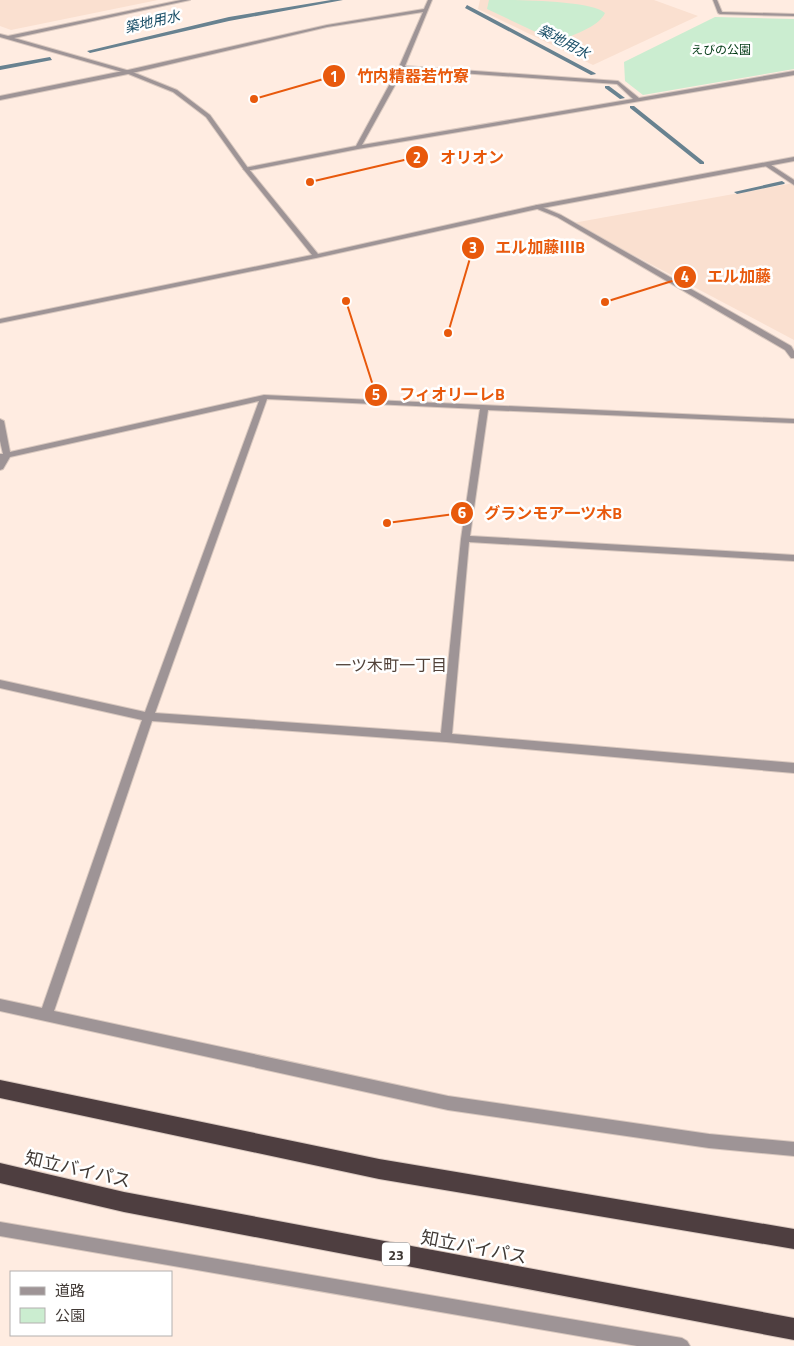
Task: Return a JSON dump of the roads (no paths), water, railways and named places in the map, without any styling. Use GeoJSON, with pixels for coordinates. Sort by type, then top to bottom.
{"type":"FeatureCollection","features":[{"type":"Feature","properties":{"kind":"highway"},"geometry":{"type":"LineString","coordinates":[[0,1089],[379,1169],[794,1239]]}},
{"type":"Feature","properties":{"kind":"highway","name":"知立バイパス"},"geometry":{"type":"LineString","coordinates":[[0,1172],[124,1202],[794,1329]]}},
{"type":"Feature","properties":{"kind":"street"},"geometry":{"type":"LineString","coordinates":[[8,37],[188,0]]}},
{"type":"Feature","properties":{"kind":"street"},"geometry":{"type":"LineString","coordinates":[[358,147],[402,67],[430,0]]}},
{"type":"Feature","properties":{"kind":"street"},"geometry":{"type":"LineString","coordinates":[[715,0],[720,13],[794,15]]}},
{"type":"Feature","properties":{"kind":"street"},"geometry":{"type":"LineString","coordinates":[[0,98],[128,72],[327,26],[425,10]]}},
{"type":"Feature","properties":{"kind":"street"},"geometry":{"type":"LineString","coordinates":[[0,35],[128,72],[174,91],[208,116],[246,169],[316,256]]}},
{"type":"Feature","properties":{"kind":"street"},"geometry":{"type":"LineString","coordinates":[[402,67],[618,83],[638,100]]}},
{"type":"Feature","properties":{"kind":"street"},"geometry":{"type":"LineString","coordinates":[[246,169],[358,147],[794,73]]}},
{"type":"Feature","properties":{"kind":"street"},"geometry":{"type":"LineString","coordinates":[[0,321],[316,256],[537,207],[794,159]]}},
{"type":"Feature","properties":{"kind":"street"},"geometry":{"type":"LineString","coordinates":[[766,164],[794,183]]}},
{"type":"Feature","properties":{"kind":"street"},"geometry":{"type":"LineString","coordinates":[[537,207],[559,216],[788,348],[794,356]]}},
{"type":"Feature","properties":{"kind":"street"},"geometry":{"type":"LineString","coordinates":[[46,1016],[148,717],[264,397]]}},
{"type":"Feature","properties":{"kind":"street"},"geometry":{"type":"LineString","coordinates":[[3,456],[264,397],[794,421]]}},
{"type":"Feature","properties":{"kind":"street"},"geometry":{"type":"LineString","coordinates":[[446,738],[466,539],[484,408]]}},
{"type":"Feature","properties":{"kind":"street"},"geometry":{"type":"LineString","coordinates":[[0,421],[3,456],[0,467]]}},
{"type":"Feature","properties":{"kind":"street"},"geometry":{"type":"LineString","coordinates":[[466,539],[794,558]]}},
{"type":"Feature","properties":{"kind":"street"},"geometry":{"type":"LineString","coordinates":[[0,684],[148,717],[446,738],[794,768]]}},
{"type":"Feature","properties":{"kind":"street"},"geometry":{"type":"LineString","coordinates":[[0,1005],[448,1103],[709,1141],[794,1149]]}},
{"type":"Feature","properties":{"kind":"street"},"geometry":{"type":"LineString","coordinates":[[0,1229],[682,1346]]}},
{"type":"Feature","properties":{"kind":"waterway","name":"築地用水"},"geometry":{"type":"LineString","coordinates":[[90,51],[229,19],[340,0]]}},
{"type":"Feature","properties":{"kind":"waterway","name":"築地用水"},"geometry":{"type":"LineString","coordinates":[[467,7],[593,74]]}},
{"type":"Feature","properties":{"kind":"waterway","name":"築地用水"},"geometry":{"type":"LineString","coordinates":[[0,68],[50,59]]}},
{"type":"Feature","properties":{"kind":"waterway","name":"築地用水"},"geometry":{"type":"LineString","coordinates":[[607,87],[622,98]]}},
{"type":"Feature","properties":{"kind":"waterway","name":"築地用水"},"geometry":{"type":"LineString","coordinates":[[632,107],[702,163]]}},
{"type":"Feature","properties":{"kind":"waterway","name":"築地用水"},"geometry":{"type":"LineString","coordinates":[[737,192],[782,183]]}},
{"type":"Feature","properties":{"kind":"place","name":"竹内精器若竹寮"},"geometry":{"type":"Point","coordinates":[254,99]}},
{"type":"Feature","properties":{"kind":"place","name":"オリオン"},"geometry":{"type":"Point","coordinates":[310,182]}},
{"type":"Feature","properties":{"kind":"place","name":"フィオリーレB"},"geometry":{"type":"Point","coordinates":[346,301]}},
{"type":"Feature","properties":{"kind":"place","name":"エル加藤"},"geometry":{"type":"Point","coordinates":[605,302]}},
{"type":"Feature","properties":{"kind":"place","name":"エル加藤ⅢB"},"geometry":{"type":"Point","coordinates":[448,333]}},
{"type":"Feature","properties":{"kind":"place","name":"グランモア一ツ木B"},"geometry":{"type":"Point","coordinates":[387,523]}},
{"type":"Feature","properties":{"kind":"district","name":"一ツ木町一丁目"},"geometry":{"type":"Point","coordinates":[391,665]}},
{"type":"Feature","properties":{"kind":"park label","name":"えびの公園"},"geometry":{"type":"Point","coordinates":[721,49]}}]}
